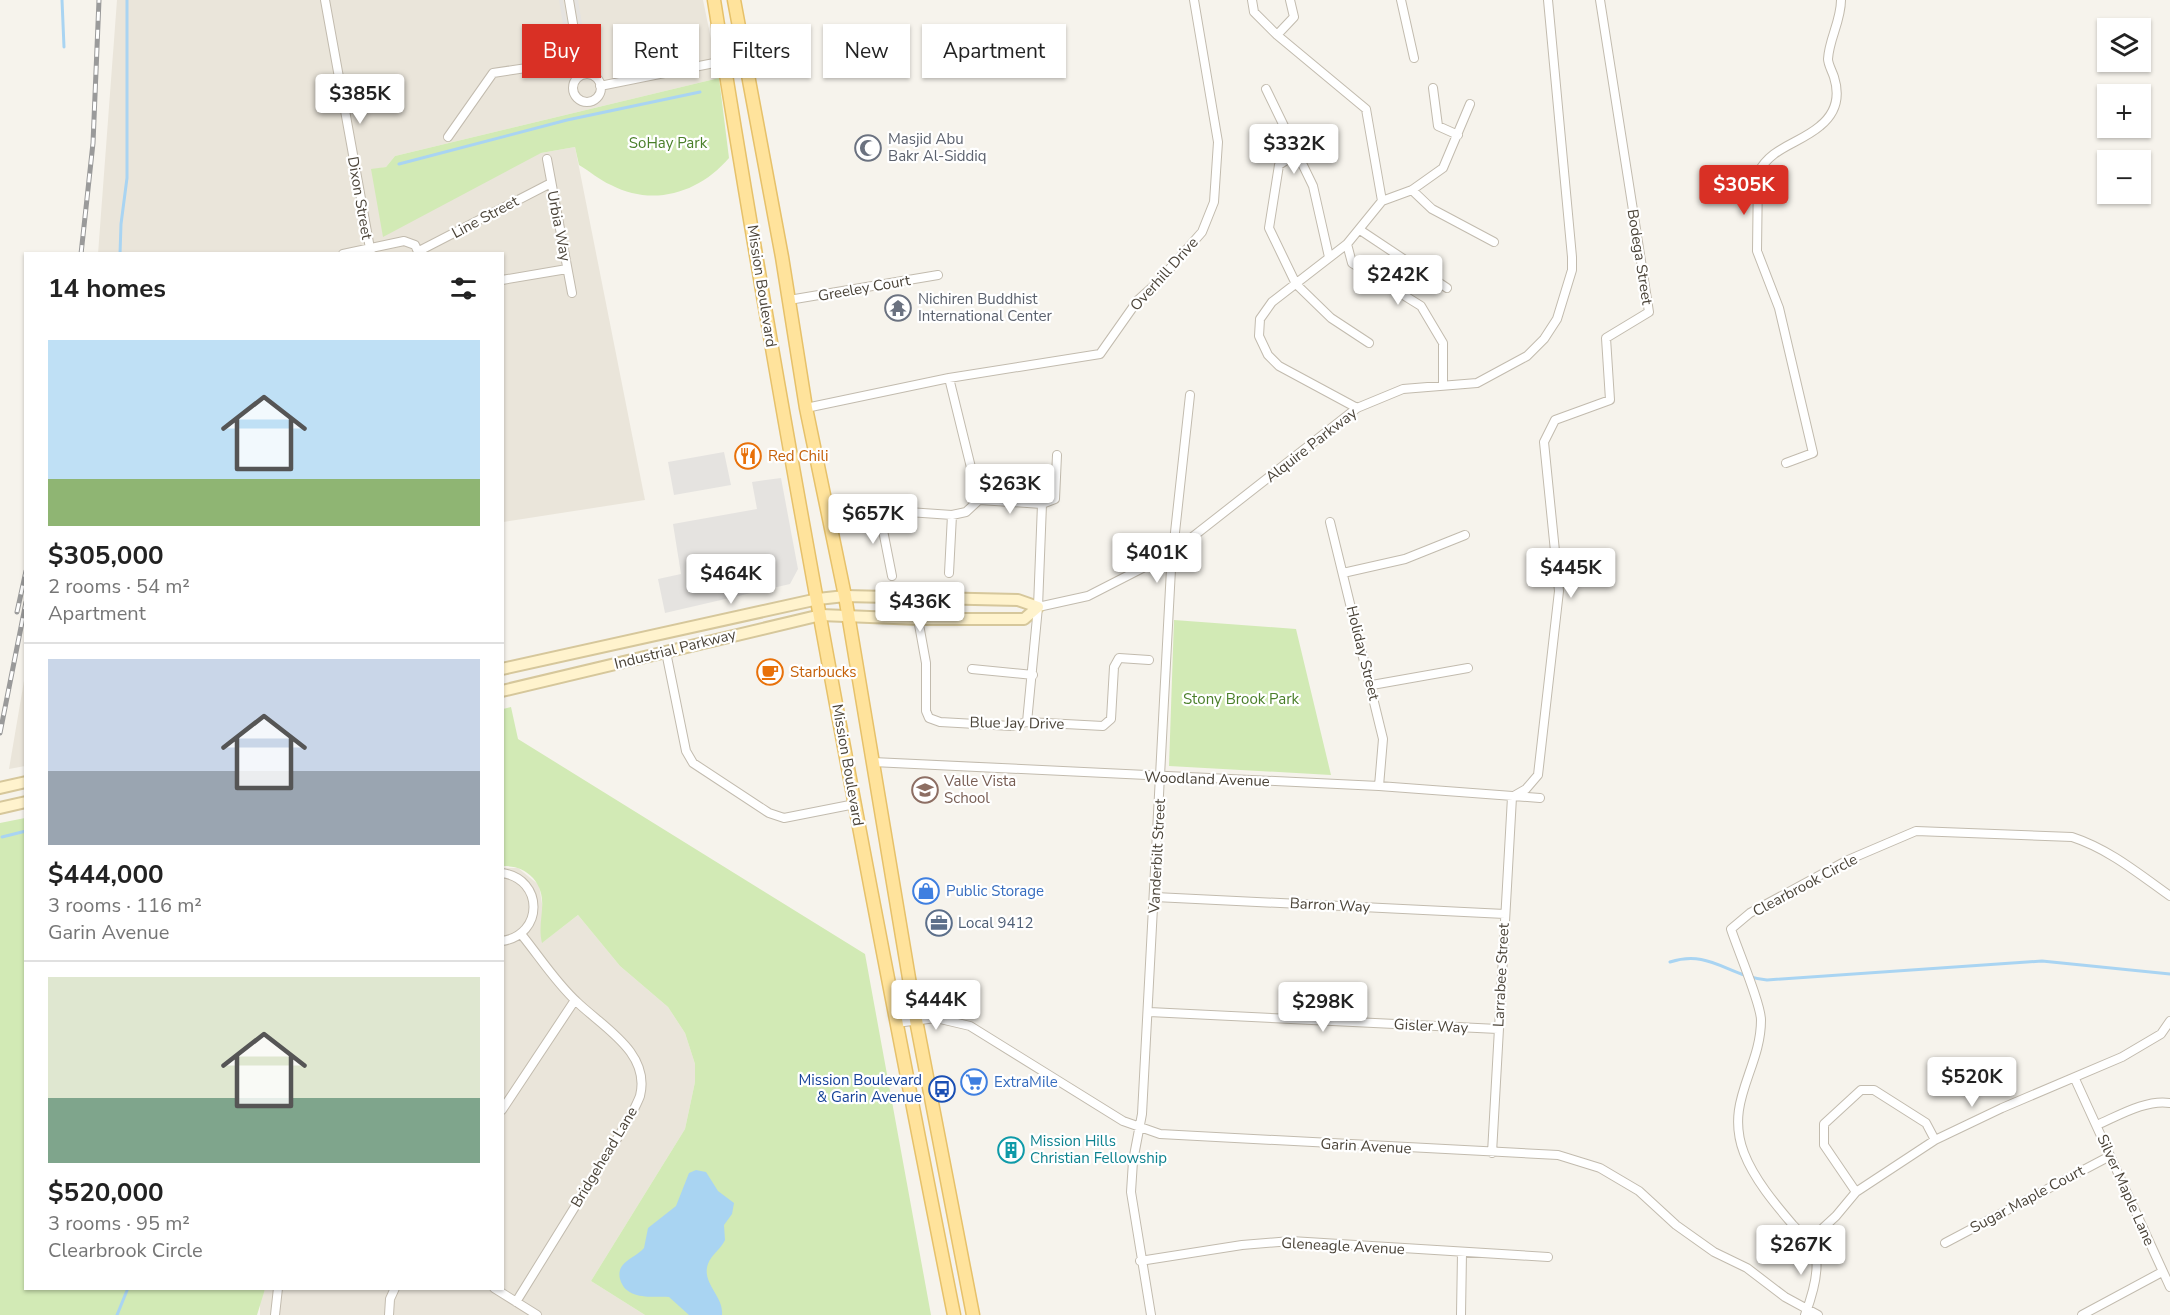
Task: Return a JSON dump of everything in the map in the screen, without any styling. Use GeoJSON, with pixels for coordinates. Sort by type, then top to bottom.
{"type":"FeatureCollection","features":[{"type":"Feature","properties":{"kind":"main road","name":"Mission Boulevard"},"geometry":{"type":"LineString","coordinates":[[714,0],[718,24]]}},
{"type":"Feature","properties":{"kind":"main road","name":"Mission Boulevard"},"geometry":{"type":"LineString","coordinates":[[734,0],[789,300],[806,408],[845,596],[916,1020],[973,1315]]}},
{"type":"Feature","properties":{"kind":"main road","name":"Mission Boulevard"},"geometry":{"type":"LineString","coordinates":[[727,78],[764,291],[781,411],[818,598],[896,1023],[954,1315]]}},
{"type":"Feature","properties":{"kind":"main road","name":"Industrial Parkway"},"geometry":{"type":"LineString","coordinates":[[504,669],[818,598],[845,596]]}},
{"type":"Feature","properties":{"kind":"main road","name":"Alquire Parkway"},"geometry":{"type":"LineString","coordinates":[[845,596],[1018,600],[1038,607]]}},
{"type":"Feature","properties":{"kind":"main road","name":"Alquire Parkway"},"geometry":{"type":"LineString","coordinates":[[848,614],[918,619],[1024,619],[1038,607]]}},
{"type":"Feature","properties":{"kind":"main road","name":"Industrial Parkway"},"geometry":{"type":"LineString","coordinates":[[504,691],[820,615],[848,614]]}},
{"type":"Feature","properties":{"kind":"main road"},"geometry":{"type":"LineString","coordinates":[[0,788],[24,782]]}},
{"type":"Feature","properties":{"kind":"main road"},"geometry":{"type":"LineString","coordinates":[[0,808],[24,802]]}},
{"type":"Feature","properties":{"kind":"street","name":"Dixon Street"},"geometry":{"type":"LineString","coordinates":[[325,0],[370,251]]}},
{"type":"Feature","properties":{"kind":"street"},"geometry":{"type":"LineString","coordinates":[[569,0],[573,24]]}},
{"type":"Feature","properties":{"kind":"street","name":"Overhill Drive"},"geometry":{"type":"LineString","coordinates":[[806,408],[949,378],[1100,354],[1138,300],[1158,282],[1202,232],[1214,201],[1218,142],[1194,0]]}},
{"type":"Feature","properties":{"kind":"street"},"geometry":{"type":"LineString","coordinates":[[1252,0],[1254,12],[1277,35],[1366,109],[1382,201]]}},
{"type":"Feature","properties":{"kind":"street"},"geometry":{"type":"LineString","coordinates":[[1277,35],[1294,17],[1290,0]]}},
{"type":"Feature","properties":{"kind":"street"},"geometry":{"type":"LineString","coordinates":[[1401,0],[1414,58]]}},
{"type":"Feature","properties":{"kind":"street","name":"Alquire Parkway"},"geometry":{"type":"LineString","coordinates":[[1038,607],[1088,596],[1172,553],[1357,408],[1403,389],[1478,383],[1527,356],[1544,339],[1557,319],[1569,280],[1572,247],[1548,0]]}},
{"type":"Feature","properties":{"kind":"street","name":"Bodega Street"},"geometry":{"type":"LineString","coordinates":[[1512,797],[1526,789],[1538,775],[1555,645],[1559,591],[1544,442],[1556,420],[1610,400],[1606,338],[1649,312],[1600,0]]}},
{"type":"Feature","properties":{"kind":"street"},"geometry":{"type":"LineString","coordinates":[[1786,463],[1814,453],[1779,308],[1757,251],[1758,173],[1773,153],[1819,127],[1832,114],[1837,98],[1828,60],[1840,16],[1841,0]]}},
{"type":"Feature","properties":{"kind":"street"},"geometry":{"type":"LineString","coordinates":[[600,86],[711,64]]}},
{"type":"Feature","properties":{"kind":"street"},"geometry":{"type":"LineString","coordinates":[[448,137],[493,73],[522,69]]}},
{"type":"Feature","properties":{"kind":"street"},"geometry":{"type":"LineString","coordinates":[[577,78],[573,85],[574,92],[579,99],[594,100],[600,86],[596,78]]}},
{"type":"Feature","properties":{"kind":"street"},"geometry":{"type":"LineString","coordinates":[[1433,88],[1438,126],[1458,135]]}},
{"type":"Feature","properties":{"kind":"street"},"geometry":{"type":"LineString","coordinates":[[1266,89],[1313,186],[1329,257]]}},
{"type":"Feature","properties":{"kind":"street"},"geometry":{"type":"LineString","coordinates":[[1357,408],[1279,366],[1268,355],[1259,336],[1260,319],[1272,302],[1347,244],[1382,201],[1412,190],[1443,168],[1470,104]]}},
{"type":"Feature","properties":{"kind":"street"},"geometry":{"type":"LineString","coordinates":[[1297,153],[1279,165],[1269,228],[1296,284],[1331,318],[1369,343]]}},
{"type":"Feature","properties":{"kind":"street","name":"Urbia Way"},"geometry":{"type":"LineString","coordinates":[[547,159],[572,293]]}},
{"type":"Feature","properties":{"kind":"street","name":"Line Street"},"geometry":{"type":"LineString","coordinates":[[419,252],[551,183]]}},
{"type":"Feature","properties":{"kind":"street"},"geometry":{"type":"LineString","coordinates":[[1412,190],[1432,208],[1494,242]]}},
{"type":"Feature","properties":{"kind":"street"},"geometry":{"type":"LineString","coordinates":[[1360,230],[1447,288]]}},
{"type":"Feature","properties":{"kind":"street"},"geometry":{"type":"LineString","coordinates":[[370,251],[404,241],[415,245],[419,252]]}},
{"type":"Feature","properties":{"kind":"street"},"geometry":{"type":"LineString","coordinates":[[1347,244],[1352,263],[1421,306],[1443,343],[1443,385]]}},
{"type":"Feature","properties":{"kind":"street"},"geometry":{"type":"LineString","coordinates":[[504,280],[567,269]]}},
{"type":"Feature","properties":{"kind":"street","name":"Greeley Court"},"geometry":{"type":"LineString","coordinates":[[789,300],[938,275]]}},
{"type":"Feature","properties":{"kind":"street"},"geometry":{"type":"LineString","coordinates":[[949,378],[979,500]]}},
{"type":"Feature","properties":{"kind":"street","name":"Vanderbilt Street"},"geometry":{"type":"LineString","coordinates":[[1151,1315],[1140,1261],[1131,1192],[1140,1127],[1149,1012],[1172,553],[1190,395]]}},
{"type":"Feature","properties":{"kind":"street"},"geometry":{"type":"LineString","coordinates":[[892,576],[879,510],[952,516],[966,512],[979,500],[1042,504],[1055,499],[1057,455]]}},
{"type":"Feature","properties":{"kind":"street"},"geometry":{"type":"LineString","coordinates":[[1027,722],[1038,607],[1042,504]]}},
{"type":"Feature","properties":{"kind":"street"},"geometry":{"type":"LineString","coordinates":[[949,573],[952,516]]}},
{"type":"Feature","properties":{"kind":"street","name":"Holiday Street"},"geometry":{"type":"LineString","coordinates":[[1330,522],[1383,739],[1379,786]]}},
{"type":"Feature","properties":{"kind":"street"},"geometry":{"type":"LineString","coordinates":[[1343,573],[1405,560],[1465,535]]}},
{"type":"Feature","properties":{"kind":"street","name":"Blue Jay Drive"},"geometry":{"type":"LineString","coordinates":[[918,619],[926,663],[926,711],[929,718],[940,722],[1012,726],[1027,722],[1103,726],[1111,719],[1114,667],[1119,658],[1149,660]]}},
{"type":"Feature","properties":{"kind":"street"},"geometry":{"type":"LineString","coordinates":[[666,652],[686,751],[693,763],[769,813],[784,818],[855,804]]}},
{"type":"Feature","properties":{"kind":"street"},"geometry":{"type":"LineString","coordinates":[[1371,685],[1467,668]]}},
{"type":"Feature","properties":{"kind":"street"},"geometry":{"type":"LineString","coordinates":[[972,669],[1033,675]]}},
{"type":"Feature","properties":{"kind":"street","name":"Woodland Avenue"},"geometry":{"type":"LineString","coordinates":[[873,762],[1379,786],[1540,798]]}},
{"type":"Feature","properties":{"kind":"street","name":"Larrabee Street"},"geometry":{"type":"LineString","coordinates":[[1492,1153],[1512,797]]}},
{"type":"Feature","properties":{"kind":"street","name":"Clearbrook Circle"},"geometry":{"type":"LineString","coordinates":[[1810,1240],[1782,1212],[1760,1182],[1744,1153],[1736,1120],[1740,1097],[1760,1041],[1762,1017],[1731,929],[1750,913],[1848,861],[1916,831],[2072,837],[2090,843],[2118,858],[2170,896]]}},
{"type":"Feature","properties":{"kind":"street"},"geometry":{"type":"LineString","coordinates":[[504,874],[523,881],[533,898],[533,917],[521,934],[504,940]]}},
{"type":"Feature","properties":{"kind":"street","name":"Barron Way"},"geometry":{"type":"LineString","coordinates":[[1155,897],[1505,914]]}},
{"type":"Feature","properties":{"kind":"street","name":"Bridgehead Lane"},"geometry":{"type":"LineString","coordinates":[[516,1302],[628,1121],[639,1096],[642,1079],[637,1061],[623,1043],[575,1000],[521,934]]}},
{"type":"Feature","properties":{"kind":"street"},"geometry":{"type":"LineString","coordinates":[[504,1107],[575,1000]]}},
{"type":"Feature","properties":{"kind":"street","name":"Gisler Way"},"geometry":{"type":"LineString","coordinates":[[1149,1012],[1498,1029]]}},
{"type":"Feature","properties":{"kind":"street","name":"Garin Avenue"},"geometry":{"type":"LineString","coordinates":[[896,1023],[936,1018],[970,1026],[1123,1121],[1160,1134],[1558,1155],[1600,1168],[1639,1191],[1676,1225],[1714,1252],[1747,1268],[1806,1312],[1818,1315]]}},
{"type":"Feature","properties":{"kind":"street"},"geometry":{"type":"LineString","coordinates":[[1806,1312],[1817,1265],[1810,1240],[1836,1216],[1856,1192],[1935,1140],[2002,1108],[2075,1079],[2151,1041],[2161,1034],[2170,1021]]}},
{"type":"Feature","properties":{"kind":"street","name":"Silver Maple Lane"},"geometry":{"type":"LineString","coordinates":[[2075,1079],[2170,1287]]}},
{"type":"Feature","properties":{"kind":"street"},"geometry":{"type":"LineString","coordinates":[[1856,1192],[1824,1145],[1824,1124],[1862,1090],[1874,1090],[1926,1123],[1935,1140]]}},
{"type":"Feature","properties":{"kind":"street","name":"Silver Maple Lane"},"geometry":{"type":"LineString","coordinates":[[2097,1125],[2129,1111],[2161,1101],[2170,1103]]}},
{"type":"Feature","properties":{"kind":"street","name":"Sugar Maple Court"},"geometry":{"type":"LineString","coordinates":[[1945,1243],[2110,1156]]}},
{"type":"Feature","properties":{"kind":"street","name":"Gleneagle Avenue"},"geometry":{"type":"LineString","coordinates":[[1140,1261],[1242,1245],[1291,1241],[1548,1257]]}},
{"type":"Feature","properties":{"kind":"street"},"geometry":{"type":"LineString","coordinates":[[1461,1315],[1462,1252]]}},
{"type":"Feature","properties":{"kind":"street"},"geometry":{"type":"LineString","coordinates":[[2082,1315],[2162,1272]]}},
{"type":"Feature","properties":{"kind":"street"},"geometry":{"type":"LineString","coordinates":[[275,1315],[278,1290]]}},
{"type":"Feature","properties":{"kind":"street"},"geometry":{"type":"LineString","coordinates":[[389,1315],[390,1299],[394,1290]]}},
{"type":"Feature","properties":{"kind":"street"},"geometry":{"type":"LineString","coordinates":[[497,1290],[537,1315]]}},
{"type":"Feature","properties":{"kind":"shaded area"},"geometry":{"type":"Polygon","coordinates":[[[117,0],[703,0],[711,39],[711,78],[719,78],[395,156],[386,167],[371,170],[541,153],[575,147],[645,500],[504,522],[504,252],[98,252],[117,0]]]}},
{"type":"Feature","properties":{"kind":"shaded area"},"geometry":{"type":"Polygon","coordinates":[[[559,0],[563,0],[567,24],[563,24],[559,0]]]}},
{"type":"Feature","properties":{"kind":"shaded area"},"geometry":{"type":"Polygon","coordinates":[[[574,0],[578,0],[582,24],[579,24],[574,0]]]}},
{"type":"Feature","properties":{"kind":"shaded area"},"geometry":{"type":"Polygon","coordinates":[[[724,452],[731,485],[674,495],[668,462],[724,452]]]}},
{"type":"Feature","properties":{"kind":"shaded area"},"geometry":{"type":"Polygon","coordinates":[[[781,478],[798,569],[790,584],[665,613],[658,579],[681,574],[673,524],[757,509],[752,482],[781,478]]]}},
{"type":"Feature","properties":{"kind":"shaded area"},"geometry":{"type":"Polygon","coordinates":[[[24,681],[24,766],[9,769],[24,681]]]}},
{"type":"Feature","properties":{"kind":"shaded area"},"geometry":{"type":"Polygon","coordinates":[[[504,868],[518,868],[539,885],[544,916],[543,942],[578,915],[620,966],[668,1007],[685,1033],[695,1064],[695,1082],[685,1129],[591,1281],[645,1315],[260,1315],[260,1301],[265,1290],[504,1290],[504,868]]]}},
{"type":"Feature","properties":{"kind":"green space","name":"SoHay Park"},"geometry":{"type":"Polygon","coordinates":[[[719,78],[729,158],[704,180],[690,188],[674,193],[643,195],[627,192],[607,183],[579,165],[575,147],[541,153],[383,237],[371,169],[386,167],[395,156],[719,78]]]}},
{"type":"Feature","properties":{"kind":"green space","name":"Stony Brook Park"},"geometry":{"type":"Polygon","coordinates":[[[1174,620],[1296,629],[1331,775],[1169,766],[1174,620]]]}},
{"type":"Feature","properties":{"kind":"green space"},"geometry":{"type":"Polygon","coordinates":[[[511,707],[518,739],[865,954],[931,1315],[645,1315],[591,1281],[685,1129],[695,1082],[695,1064],[685,1033],[668,1007],[620,966],[578,915],[542,943],[542,902],[538,886],[533,878],[523,870],[504,866],[504,709],[511,707]]]}},
{"type":"Feature","properties":{"kind":"green space"},"geometry":{"type":"Polygon","coordinates":[[[24,818],[24,1290],[265,1290],[257,1315],[0,1315],[0,823],[24,818]]]}},
{"type":"Feature","properties":{"kind":"water"},"geometry":{"type":"Polygon","coordinates":[[[696,1170],[706,1172],[718,1191],[734,1203],[732,1214],[724,1225],[725,1240],[709,1261],[707,1271],[710,1283],[720,1302],[722,1315],[689,1315],[669,1297],[641,1296],[628,1291],[623,1286],[620,1277],[622,1266],[644,1248],[648,1228],[676,1206],[689,1173],[696,1170]]]}},
{"type":"Feature","properties":{"kind":"waterway"},"geometry":{"type":"LineString","coordinates":[[62,0],[64,47]]}},
{"type":"Feature","properties":{"kind":"waterway"},"geometry":{"type":"LineString","coordinates":[[120,252],[127,178],[127,0]]}},
{"type":"Feature","properties":{"kind":"waterway"},"geometry":{"type":"LineString","coordinates":[[399,164],[567,120],[700,92]]}},
{"type":"Feature","properties":{"kind":"waterway"},"geometry":{"type":"LineString","coordinates":[[2,837],[24,832]]}},
{"type":"Feature","properties":{"kind":"waterway"},"geometry":{"type":"LineString","coordinates":[[1670,962],[1684,959],[1708,961],[1753,978],[1767,980],[2042,961],[2170,974]]}},
{"type":"Feature","properties":{"kind":"waterway"},"geometry":{"type":"LineString","coordinates":[[117,1315],[127,1290]]}},
{"type":"Feature","properties":{"kind":"railway"},"geometry":{"type":"LineString","coordinates":[[81,252],[93,143],[99,0]]}},
{"type":"Feature","properties":{"kind":"railway"},"geometry":{"type":"LineString","coordinates":[[17,612],[24,580]]}},
{"type":"Feature","properties":{"kind":"railway"},"geometry":{"type":"LineString","coordinates":[[0,733],[24,612]]}},
{"type":"Feature","properties":{"kind":"place","name":"Masjid Abu Bakr Al-Siddiq"},"geometry":{"type":"Point","coordinates":[868,148]}},
{"type":"Feature","properties":{"kind":"place","name":"Nichiren Buddhist International Center"},"geometry":{"type":"Point","coordinates":[898,308]}},
{"type":"Feature","properties":{"kind":"place","name":"Red Chili"},"geometry":{"type":"Point","coordinates":[748,456]}},
{"type":"Feature","properties":{"kind":"place","name":"Starbucks"},"geometry":{"type":"Point","coordinates":[770,672]}},
{"type":"Feature","properties":{"kind":"place","name":"Valle Vista School"},"geometry":{"type":"Point","coordinates":[925,790]}},
{"type":"Feature","properties":{"kind":"place","name":"Public Storage"},"geometry":{"type":"Point","coordinates":[926,891]}},
{"type":"Feature","properties":{"kind":"place","name":"Local 9412"},"geometry":{"type":"Point","coordinates":[939,923]}},
{"type":"Feature","properties":{"kind":"place","name":"ExtraMile"},"geometry":{"type":"Point","coordinates":[974,1082]}},
{"type":"Feature","properties":{"kind":"place","name":"Mission Boulevard & Garin Avenue"},"geometry":{"type":"Point","coordinates":[942,1089]}},
{"type":"Feature","properties":{"kind":"place","name":"Mission Hills Christian Fellowship"},"geometry":{"type":"Point","coordinates":[1011,1150]}}]}
